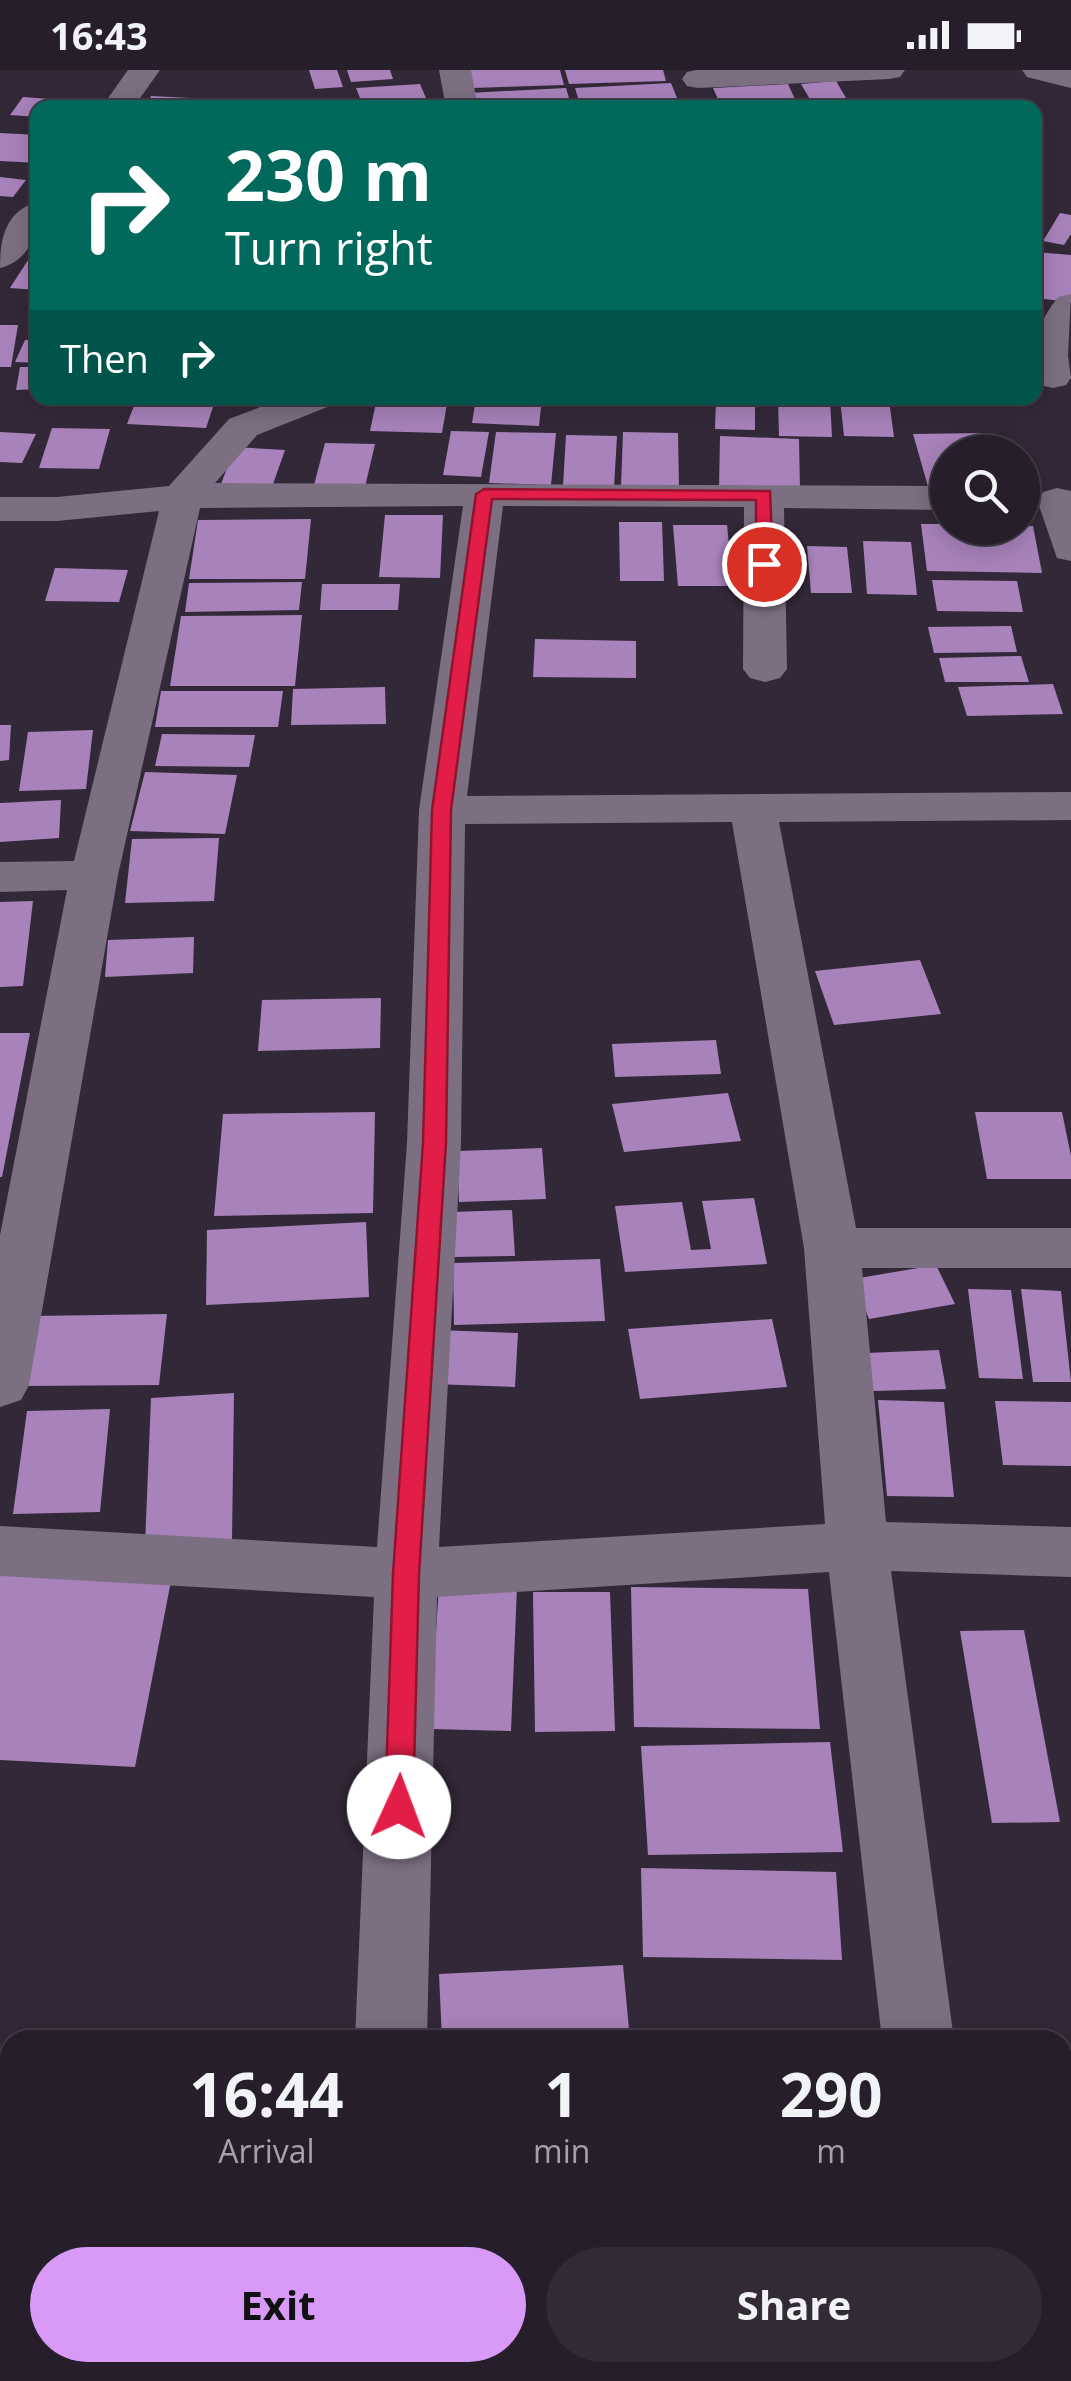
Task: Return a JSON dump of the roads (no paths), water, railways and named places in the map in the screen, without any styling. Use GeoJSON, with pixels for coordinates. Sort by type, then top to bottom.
{"type":"FeatureCollection","features":[{"type":"Feature","properties":{"kind":"street"},"geometry":{"type":"LineString","coordinates":[[123,100],[144,70]]}},
{"type":"Feature","properties":{"kind":"street"},"geometry":{"type":"LineString","coordinates":[[455,70],[461,100]]}},
{"type":"Feature","properties":{"kind":"street"},"geometry":{"type":"LineString","coordinates":[[701,85],[889,70]]}},
{"type":"Feature","properties":{"kind":"street"},"geometry":{"type":"LineString","coordinates":[[1038,70],[1071,79]]}},
{"type":"Feature","properties":{"kind":"street"},"geometry":{"type":"LineString","coordinates":[[0,258],[30,222]]}},
{"type":"Feature","properties":{"kind":"street"},"geometry":{"type":"LineString","coordinates":[[1053,378],[1046,352],[1060,311]]}},
{"type":"Feature","properties":{"kind":"street"},"geometry":{"type":"LineString","coordinates":[[0,1385],[94,876],[183,495],[243,427],[299,405]]}},
{"type":"Feature","properties":{"kind":"street"},"geometry":{"type":"LineString","coordinates":[[392,2030],[406,1574],[434,1143],[442,810],[484,494]]}},
{"type":"Feature","properties":{"kind":"street"},"geometry":{"type":"LineString","coordinates":[[0,509],[50,513],[183,495],[930,498]]}},
{"type":"Feature","properties":{"kind":"street"},"geometry":{"type":"LineString","coordinates":[[764,495],[765,670]]}},
{"type":"Feature","properties":{"kind":"street"},"geometry":{"type":"LineString","coordinates":[[1050,500],[1071,548]]}},
{"type":"Feature","properties":{"kind":"street"},"geometry":{"type":"LineString","coordinates":[[442,810],[1071,806]]}},
{"type":"Feature","properties":{"kind":"street"},"geometry":{"type":"LineString","coordinates":[[753,808],[832,1248],[857,1546],[917,2030]]}},
{"type":"Feature","properties":{"kind":"street"},"geometry":{"type":"LineString","coordinates":[[0,877],[94,876]]}},
{"type":"Feature","properties":{"kind":"street"},"geometry":{"type":"LineString","coordinates":[[832,1248],[1071,1248]]}},
{"type":"Feature","properties":{"kind":"street"},"geometry":{"type":"LineString","coordinates":[[0,1550],[406,1574],[857,1546],[1071,1552]]}}]}
